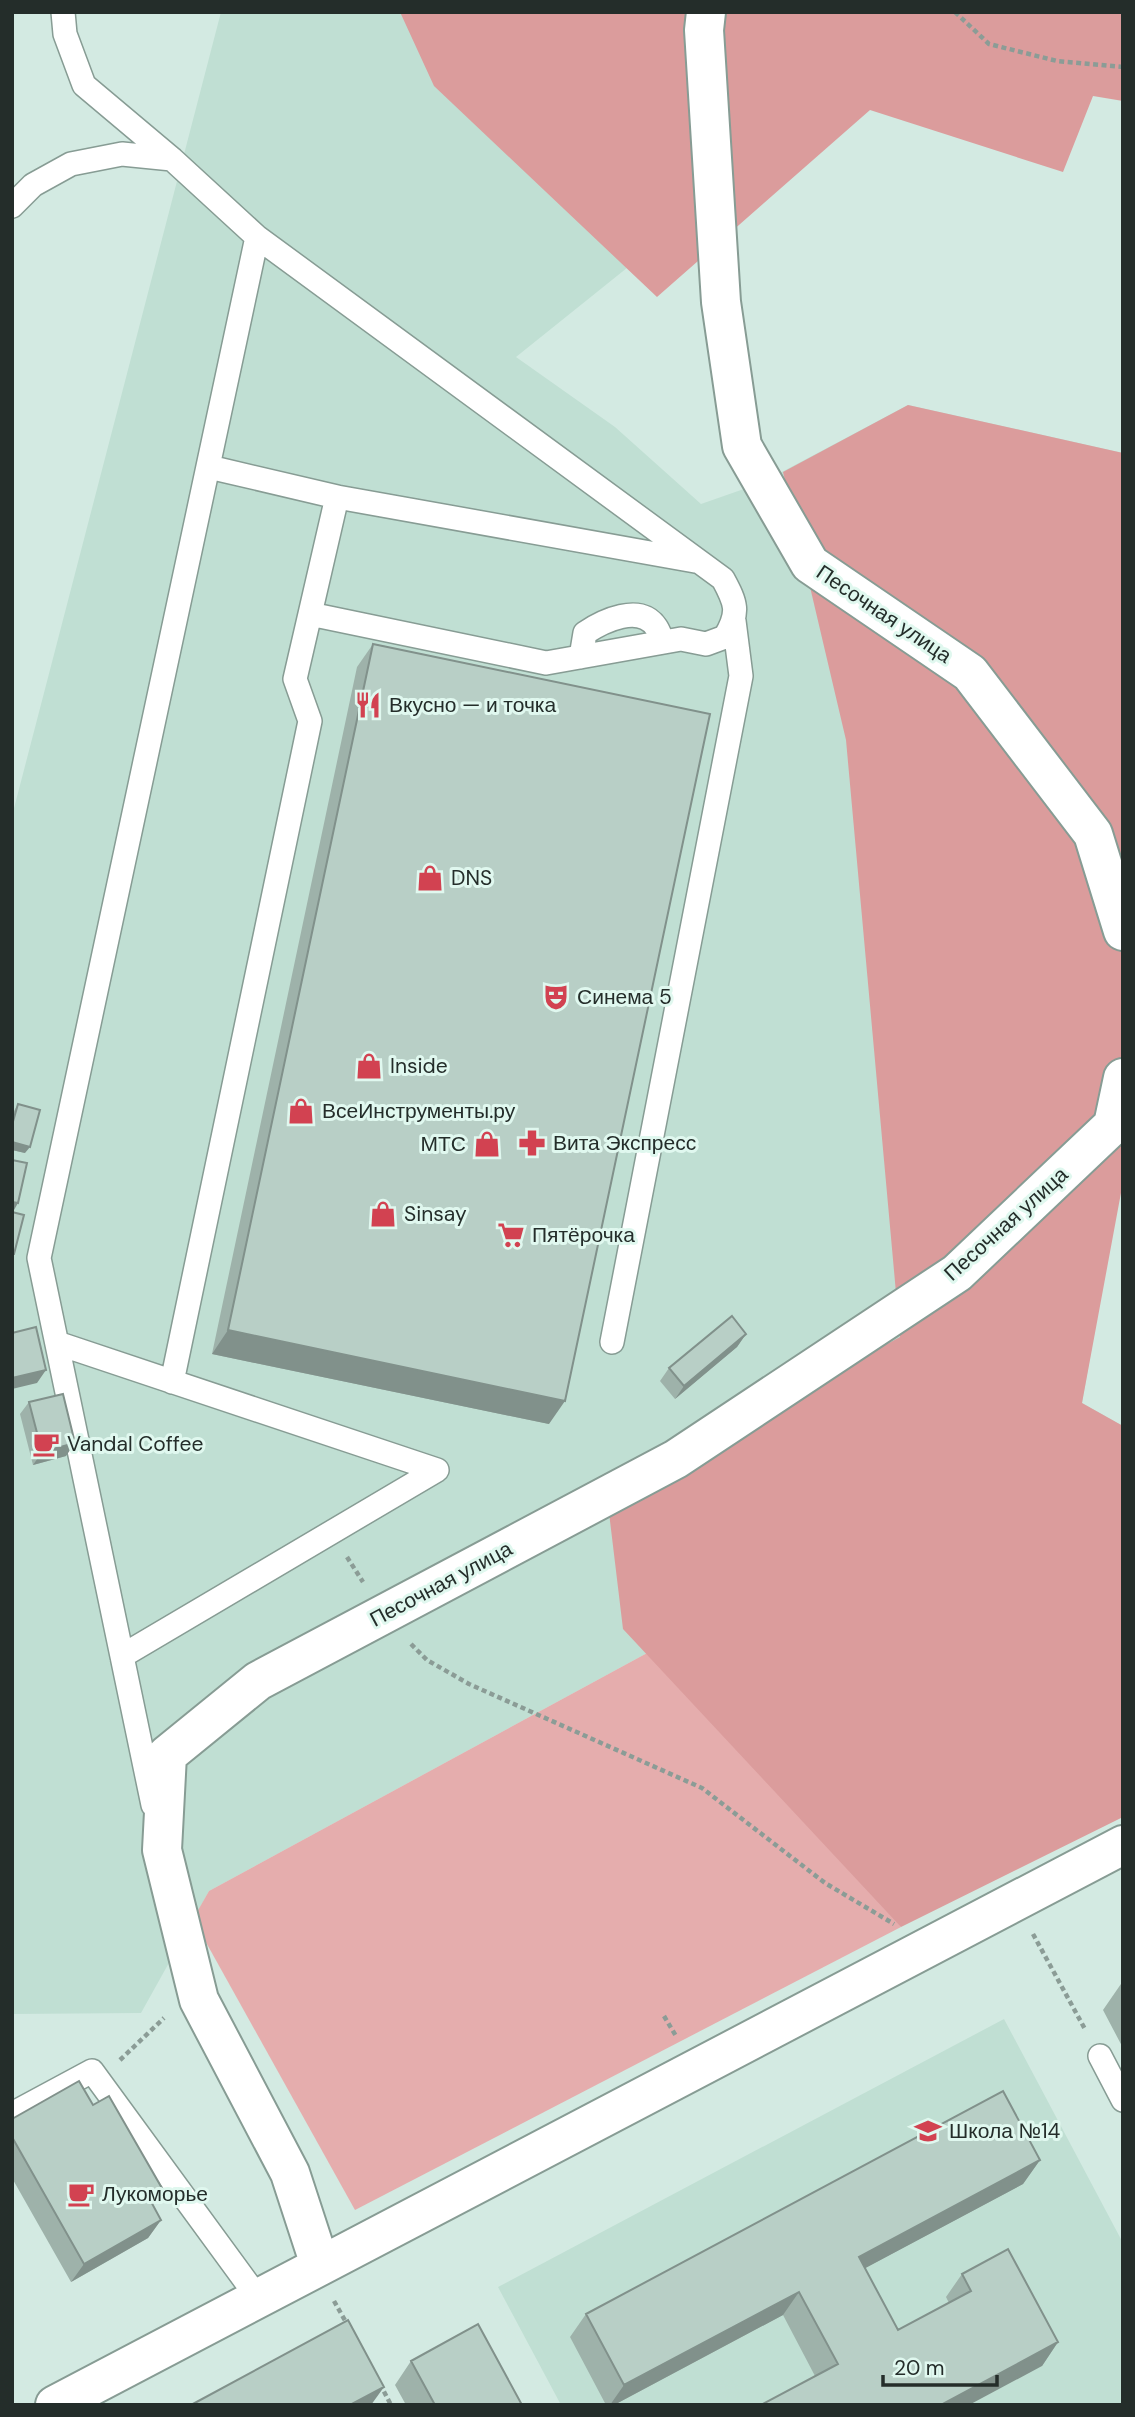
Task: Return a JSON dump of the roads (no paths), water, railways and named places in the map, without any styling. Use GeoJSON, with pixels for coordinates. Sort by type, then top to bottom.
{"type":"FeatureCollection","features":[{"type":"Feature","properties":{"kind":"street","name":"Песочная улица"},"geometry":{"type":"LineString","coordinates":[[706,12],[704,30],[722,302],[742,446],[810,564],[970,673],[1093,834],[1123,931]]}},
{"type":"Feature","properties":{"kind":"street","name":"Песочная улица"},"geometry":{"type":"LineString","coordinates":[[318,2266],[290,2173],[199,2000],[162,1850],[167,1755],[258,1681],[676,1459],[957,1273],[1118,1119],[1123,1078]]}},
{"type":"Feature","properties":{"kind":"street"},"geometry":{"type":"LineString","coordinates":[[55,2405],[1123,1845]]}},
{"type":"Feature","properties":{"kind":"lane"},"geometry":{"type":"LineString","coordinates":[[63,12],[65,34],[84,85],[172,159],[257,237],[701,562],[723,579],[735,602],[734,621],[741,676],[612,1342]]}},
{"type":"Feature","properties":{"kind":"lane"},"geometry":{"type":"LineString","coordinates":[[12,206],[33,185],[71,164],[121,154],[172,159]]}},
{"type":"Feature","properties":{"kind":"lane"},"geometry":{"type":"LineString","coordinates":[[162,1850],[39,1258],[257,237]]}},
{"type":"Feature","properties":{"kind":"lane"},"geometry":{"type":"LineString","coordinates":[[209,467],[337,497],[701,562]]}},
{"type":"Feature","properties":{"kind":"lane"},"geometry":{"type":"LineString","coordinates":[[172,1382],[310,721],[295,679],[337,497]]}},
{"type":"Feature","properties":{"kind":"lane"},"geometry":{"type":"LineString","coordinates":[[310,614],[546,663],[681,639],[706,644],[725,637],[734,621]]}},
{"type":"Feature","properties":{"kind":"lane"},"geometry":{"type":"LineString","coordinates":[[581,657],[585,633],[601,622],[623,616],[640,615],[648,620],[655,625],[663,642]]}},
{"type":"Feature","properties":{"kind":"lane"},"geometry":{"type":"LineString","coordinates":[[57,1343],[437,1470],[122,1656]]}},
{"type":"Feature","properties":{"kind":"lane"},"geometry":{"type":"LineString","coordinates":[[1100,2056],[1123,2100]]}},
{"type":"Feature","properties":{"kind":"lane"},"geometry":{"type":"LineString","coordinates":[[12,2114],[92,2071],[257,2298]]}},
{"type":"Feature","properties":{"kind":"place","name":"Вкусно — и точка"},"geometry":{"type":"Point","coordinates":[368,705]}},
{"type":"Feature","properties":{"kind":"place","name":"DNS"},"geometry":{"type":"Point","coordinates":[430,878]}},
{"type":"Feature","properties":{"kind":"place","name":"Синема 5"},"geometry":{"type":"Point","coordinates":[556,997]}},
{"type":"Feature","properties":{"kind":"place","name":"Inside"},"geometry":{"type":"Point","coordinates":[369,1066]}},
{"type":"Feature","properties":{"kind":"place","name":"ВсеИнструменты.ру"},"geometry":{"type":"Point","coordinates":[301,1111]}},
{"type":"Feature","properties":{"kind":"place","name":"Вита Экспресс"},"geometry":{"type":"Point","coordinates":[532,1143]}},
{"type":"Feature","properties":{"kind":"place","name":"МТС"},"geometry":{"type":"Point","coordinates":[487,1144]}},
{"type":"Feature","properties":{"kind":"place","name":"Sinsay"},"geometry":{"type":"Point","coordinates":[383,1214]}},
{"type":"Feature","properties":{"kind":"place","name":"Пятёрочка"},"geometry":{"type":"Point","coordinates":[511,1235]}},
{"type":"Feature","properties":{"kind":"place","name":"Vandal Coffee"},"geometry":{"type":"Point","coordinates":[46,1444]}},
{"type":"Feature","properties":{"kind":"place","name":"Школа №14"},"geometry":{"type":"Point","coordinates":[928,2131]}},
{"type":"Feature","properties":{"kind":"place","name":"Лукоморье"},"geometry":{"type":"Point","coordinates":[81,2194]}}]}
